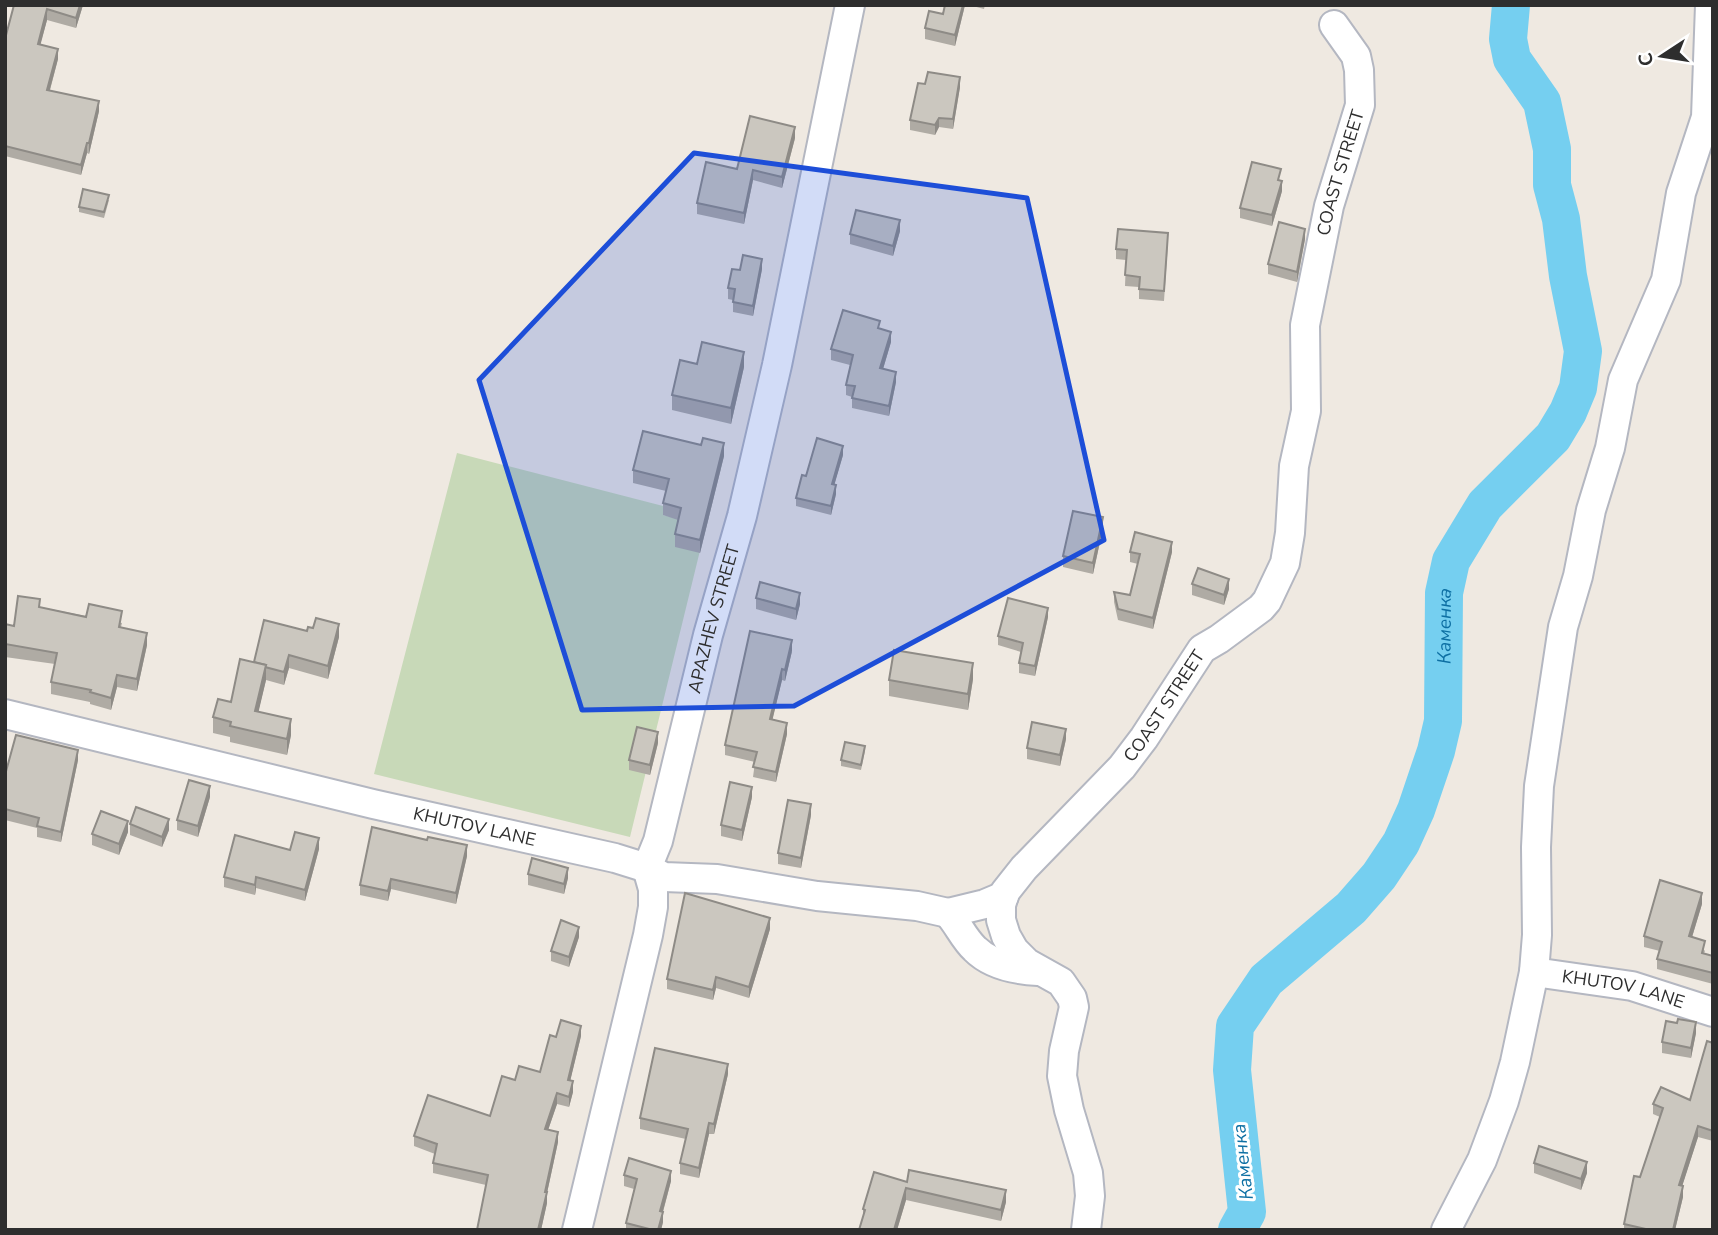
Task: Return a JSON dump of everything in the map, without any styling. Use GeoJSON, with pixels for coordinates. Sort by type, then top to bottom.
{"type":"FeatureCollection","features":[{"type":"Feature","properties":{"kind":"street","name":"APAZHEV STREET"},"geometry":{"type":"LineString","coordinates":[[647,867],[658,841],[708,635],[742,516],[777,365],[850,5]]}},
{"type":"Feature","properties":{"kind":"street"},"geometry":{"type":"LineString","coordinates":[[1446,1230],[1482,1160],[1504,1101],[1534,972],[1539,786],[1561,639],[1578,576],[1591,510],[1609,448],[1623,380],[1666,280],[1681,193],[1706,117],[1711,10]]}},
{"type":"Feature","properties":{"kind":"street","name":"COAST STREET"},"geometry":{"type":"LineString","coordinates":[[1004,897],[1024,868],[1122,767],[1202,649],[1267,601],[1285,562],[1290,533],[1294,466],[1307,411],[1305,325],[1329,206],[1356,126],[1360,105],[1361,89],[1356,56],[1334,24]]}},
{"type":"Feature","properties":{"kind":"street","name":"KHUTOV LANE"},"geometry":{"type":"LineString","coordinates":[[5,714],[373,804],[647,867],[664,877],[717,879],[817,896],[918,906],[948,913]]}},
{"type":"Feature","properties":{"kind":"street"},"geometry":{"type":"LineString","coordinates":[[577,1230],[648,935],[653,889],[647,867]]}},
{"type":"Feature","properties":{"kind":"street"},"geometry":{"type":"LineString","coordinates":[[1039,971],[1007,967],[988,959],[975,949],[948,913],[1004,897],[1001,920],[1006,936],[1027,963],[1061,982],[1072,998],[1074,1007],[1064,1051],[1062,1076],[1088,1173],[1090,1196],[1086,1230]]}},
{"type":"Feature","properties":{"kind":"street","name":"KHUTOV LANE"},"geometry":{"type":"LineString","coordinates":[[1534,972],[1632,986],[1713,1012]]}},
{"type":"Feature","properties":{"kind":"highlighted area"},"geometry":{"type":"Polygon","coordinates":[[[694,153],[1027,198],[1104,540],[794,706],[582,710],[479,380],[694,153]]]}},
{"type":"Feature","properties":{"kind":"green space"},"geometry":{"type":"Polygon","coordinates":[[[457,453],[663,506],[663,515],[706,526],[630,837],[374,774],[457,453]]]}},
{"type":"Feature","properties":{"kind":"building"},"geometry":{"type":"Polygon","coordinates":[[[14,5],[80,5],[76,18],[47,9],[38,44],[58,49],[47,90],[99,101],[81,165],[5,146],[5,39],[14,5]]]}},
{"type":"Feature","properties":{"kind":"building"},"geometry":{"type":"Polygon","coordinates":[[[945,5],[963,5],[955,35],[925,28],[929,11],[943,14],[945,5]]]}},
{"type":"Feature","properties":{"kind":"building"},"geometry":{"type":"Polygon","coordinates":[[[928,72],[960,77],[953,119],[939,118],[935,125],[910,120],[918,83],[925,84],[928,72]]]}},
{"type":"Feature","properties":{"kind":"building"},"geometry":{"type":"Polygon","coordinates":[[[750,116],[795,127],[782,177],[753,170],[744,213],[697,203],[706,162],[737,169],[750,116]]]}},
{"type":"Feature","properties":{"kind":"building"},"geometry":{"type":"Polygon","coordinates":[[[1252,162],[1281,169],[1278,180],[1282,181],[1272,215],[1240,208],[1252,162]]]}},
{"type":"Feature","properties":{"kind":"building"},"geometry":{"type":"Polygon","coordinates":[[[83,189],[109,195],[104,212],[79,207],[83,189]]]}},
{"type":"Feature","properties":{"kind":"building"},"geometry":{"type":"Polygon","coordinates":[[[856,210],[900,220],[893,246],[850,234],[856,210]]]}},
{"type":"Feature","properties":{"kind":"building"},"geometry":{"type":"Polygon","coordinates":[[[1279,222],[1305,229],[1297,272],[1268,264],[1279,222]]]}},
{"type":"Feature","properties":{"kind":"building"},"geometry":{"type":"Polygon","coordinates":[[[1118,229],[1168,233],[1164,291],[1139,289],[1140,277],[1125,275],[1127,250],[1116,249],[1118,229]]]}},
{"type":"Feature","properties":{"kind":"building"},"geometry":{"type":"Polygon","coordinates":[[[743,255],[762,259],[753,306],[733,302],[735,289],[728,288],[732,269],[740,270],[743,255]]]}},
{"type":"Feature","properties":{"kind":"building"},"geometry":{"type":"Polygon","coordinates":[[[843,310],[880,321],[878,328],[891,332],[880,368],[896,372],[889,406],[852,398],[855,386],[846,385],[853,355],[831,349],[843,310]]]}},
{"type":"Feature","properties":{"kind":"building"},"geometry":{"type":"Polygon","coordinates":[[[702,342],[744,352],[731,408],[672,395],[680,360],[697,364],[702,342]]]}},
{"type":"Feature","properties":{"kind":"building"},"geometry":{"type":"Polygon","coordinates":[[[643,431],[701,445],[703,438],[724,443],[700,540],[675,534],[681,508],[663,503],[669,479],[633,470],[643,431]]]}},
{"type":"Feature","properties":{"kind":"building"},"geometry":{"type":"Polygon","coordinates":[[[817,438],[843,446],[832,484],[836,485],[831,506],[796,498],[802,475],[806,476],[817,438]]]}},
{"type":"Feature","properties":{"kind":"building"},"geometry":{"type":"Polygon","coordinates":[[[1073,511],[1103,517],[1093,563],[1063,556],[1073,511]]]}},
{"type":"Feature","properties":{"kind":"building"},"geometry":{"type":"Polygon","coordinates":[[[1135,532],[1172,542],[1153,618],[1118,609],[1114,592],[1130,595],[1140,554],[1130,552],[1135,532]]]}},
{"type":"Feature","properties":{"kind":"building"},"geometry":{"type":"Polygon","coordinates":[[[1198,568],[1229,579],[1224,595],[1192,584],[1198,568]]]}},
{"type":"Feature","properties":{"kind":"building"},"geometry":{"type":"Polygon","coordinates":[[[760,582],[800,593],[796,609],[756,598],[760,582]]]}},
{"type":"Feature","properties":{"kind":"building"},"geometry":{"type":"Polygon","coordinates":[[[18,596],[40,599],[39,607],[86,617],[89,604],[122,611],[119,627],[147,633],[137,679],[117,675],[111,698],[90,692],[91,690],[51,682],[57,653],[5,644],[5,624],[14,626],[18,596]]]}},
{"type":"Feature","properties":{"kind":"building"},"geometry":{"type":"Polygon","coordinates":[[[1008,598],[1048,608],[1035,666],[1019,663],[1023,643],[998,636],[1008,598]]]}},
{"type":"Feature","properties":{"kind":"building"},"geometry":{"type":"Polygon","coordinates":[[[316,618],[339,624],[328,666],[289,655],[284,672],[254,662],[264,620],[307,631],[308,627],[313,628],[316,618]]]}},
{"type":"Feature","properties":{"kind":"building"},"geometry":{"type":"Polygon","coordinates":[[[750,631],[792,640],[770,719],[787,723],[776,772],[753,767],[757,752],[725,745],[750,631]]]}},
{"type":"Feature","properties":{"kind":"building"},"geometry":{"type":"Polygon","coordinates":[[[894,650],[973,663],[968,694],[889,680],[894,650]]]}},
{"type":"Feature","properties":{"kind":"building"},"geometry":{"type":"Polygon","coordinates":[[[240,659],[266,665],[255,711],[291,719],[287,739],[230,726],[231,722],[213,717],[218,699],[231,702],[240,659]]]}},
{"type":"Feature","properties":{"kind":"building"},"geometry":{"type":"Polygon","coordinates":[[[1032,722],[1066,729],[1060,755],[1027,748],[1032,722]]]}},
{"type":"Feature","properties":{"kind":"building"},"geometry":{"type":"Polygon","coordinates":[[[637,727],[658,732],[650,765],[629,760],[637,727]]]}},
{"type":"Feature","properties":{"kind":"building"},"geometry":{"type":"Polygon","coordinates":[[[16,735],[78,750],[61,832],[37,826],[39,818],[5,809],[5,775],[16,735]]]}},
{"type":"Feature","properties":{"kind":"building"},"geometry":{"type":"Polygon","coordinates":[[[845,742],[865,746],[861,765],[841,760],[845,742]]]}},
{"type":"Feature","properties":{"kind":"building"},"geometry":{"type":"Polygon","coordinates":[[[189,780],[210,786],[198,826],[177,820],[189,780]]]}},
{"type":"Feature","properties":{"kind":"building"},"geometry":{"type":"Polygon","coordinates":[[[730,782],[752,787],[742,830],[721,825],[730,782]]]}},
{"type":"Feature","properties":{"kind":"building"},"geometry":{"type":"Polygon","coordinates":[[[788,800],[811,804],[801,858],[778,853],[788,800]]]}},
{"type":"Feature","properties":{"kind":"building"},"geometry":{"type":"Polygon","coordinates":[[[136,807],[169,819],[162,837],[130,824],[136,807]]]}},
{"type":"Feature","properties":{"kind":"building"},"geometry":{"type":"Polygon","coordinates":[[[101,811],[128,821],[119,844],[92,834],[101,811]]]}},
{"type":"Feature","properties":{"kind":"building"},"geometry":{"type":"Polygon","coordinates":[[[372,827],[427,840],[428,837],[467,845],[456,893],[391,879],[388,891],[360,885],[372,827]]]}},
{"type":"Feature","properties":{"kind":"building"},"geometry":{"type":"Polygon","coordinates":[[[295,832],[319,838],[305,890],[256,877],[255,885],[224,877],[235,835],[290,850],[295,832]]]}},
{"type":"Feature","properties":{"kind":"building"},"geometry":{"type":"Polygon","coordinates":[[[532,858],[568,868],[564,884],[528,874],[532,858]]]}},
{"type":"Feature","properties":{"kind":"building"},"geometry":{"type":"Polygon","coordinates":[[[1660,880],[1702,893],[1689,936],[1705,941],[1702,953],[1713,956],[1713,973],[1657,959],[1662,942],[1644,936],[1660,880]]]}},
{"type":"Feature","properties":{"kind":"building"},"geometry":{"type":"Polygon","coordinates":[[[685,893],[770,918],[749,987],[716,977],[713,990],[667,979],[685,893]]]}},
{"type":"Feature","properties":{"kind":"building"},"geometry":{"type":"Polygon","coordinates":[[[561,920],[579,927],[569,957],[551,951],[561,920]]]}},
{"type":"Feature","properties":{"kind":"building"},"geometry":{"type":"Polygon","coordinates":[[[1678,1019],[1696,1022],[1691,1048],[1662,1042],[1666,1021],[1677,1023],[1678,1019]]]}},
{"type":"Feature","properties":{"kind":"building"},"geometry":{"type":"Polygon","coordinates":[[[561,1020],[581,1026],[568,1080],[573,1081],[569,1097],[557,1093],[545,1129],[558,1132],[538,1230],[477,1230],[488,1175],[433,1163],[437,1144],[414,1136],[428,1095],[490,1116],[502,1076],[515,1080],[519,1066],[540,1072],[550,1035],[556,1037],[561,1020]]]}},
{"type":"Feature","properties":{"kind":"building"},"geometry":{"type":"Polygon","coordinates":[[[1707,1041],[1713,1043],[1713,1131],[1698,1126],[1679,1185],[1683,1186],[1673,1230],[1650,1230],[1624,1224],[1634,1176],[1640,1177],[1663,1108],[1653,1104],[1661,1087],[1690,1100],[1707,1041]]]}},
{"type":"Feature","properties":{"kind":"building"},"geometry":{"type":"Polygon","coordinates":[[[655,1048],[728,1064],[714,1124],[709,1123],[699,1168],[680,1163],[688,1129],[640,1118],[655,1048]]]}},
{"type":"Feature","properties":{"kind":"building"},"geometry":{"type":"Polygon","coordinates":[[[1539,1146],[1587,1162],[1581,1179],[1534,1163],[1539,1146]]]}},
{"type":"Feature","properties":{"kind":"building"},"geometry":{"type":"Polygon","coordinates":[[[629,1158],[671,1171],[660,1211],[663,1212],[658,1230],[626,1223],[637,1179],[624,1175],[629,1158]]]}},
{"type":"Feature","properties":{"kind":"building"},"geometry":{"type":"Polygon","coordinates":[[[909,1170],[1006,1190],[1001,1210],[906,1188],[894,1230],[859,1230],[874,1172],[907,1182],[909,1170]]]}},
{"type":"Feature","properties":{"kind":"waterway","name":"Каменка"},"geometry":{"type":"LineString","coordinates":[[1237,1230],[1247,1212],[1232,1070],[1235,1026],[1266,980],[1351,908],[1379,876],[1401,843],[1416,810],[1443,721],[1444,593],[1451,561],[1485,505],[1553,437],[1578,388],[1583,351],[1568,276],[1561,219],[1552,185],[1552,149],[1542,102],[1512,59],[1508,39],[1511,5]]}}]}
